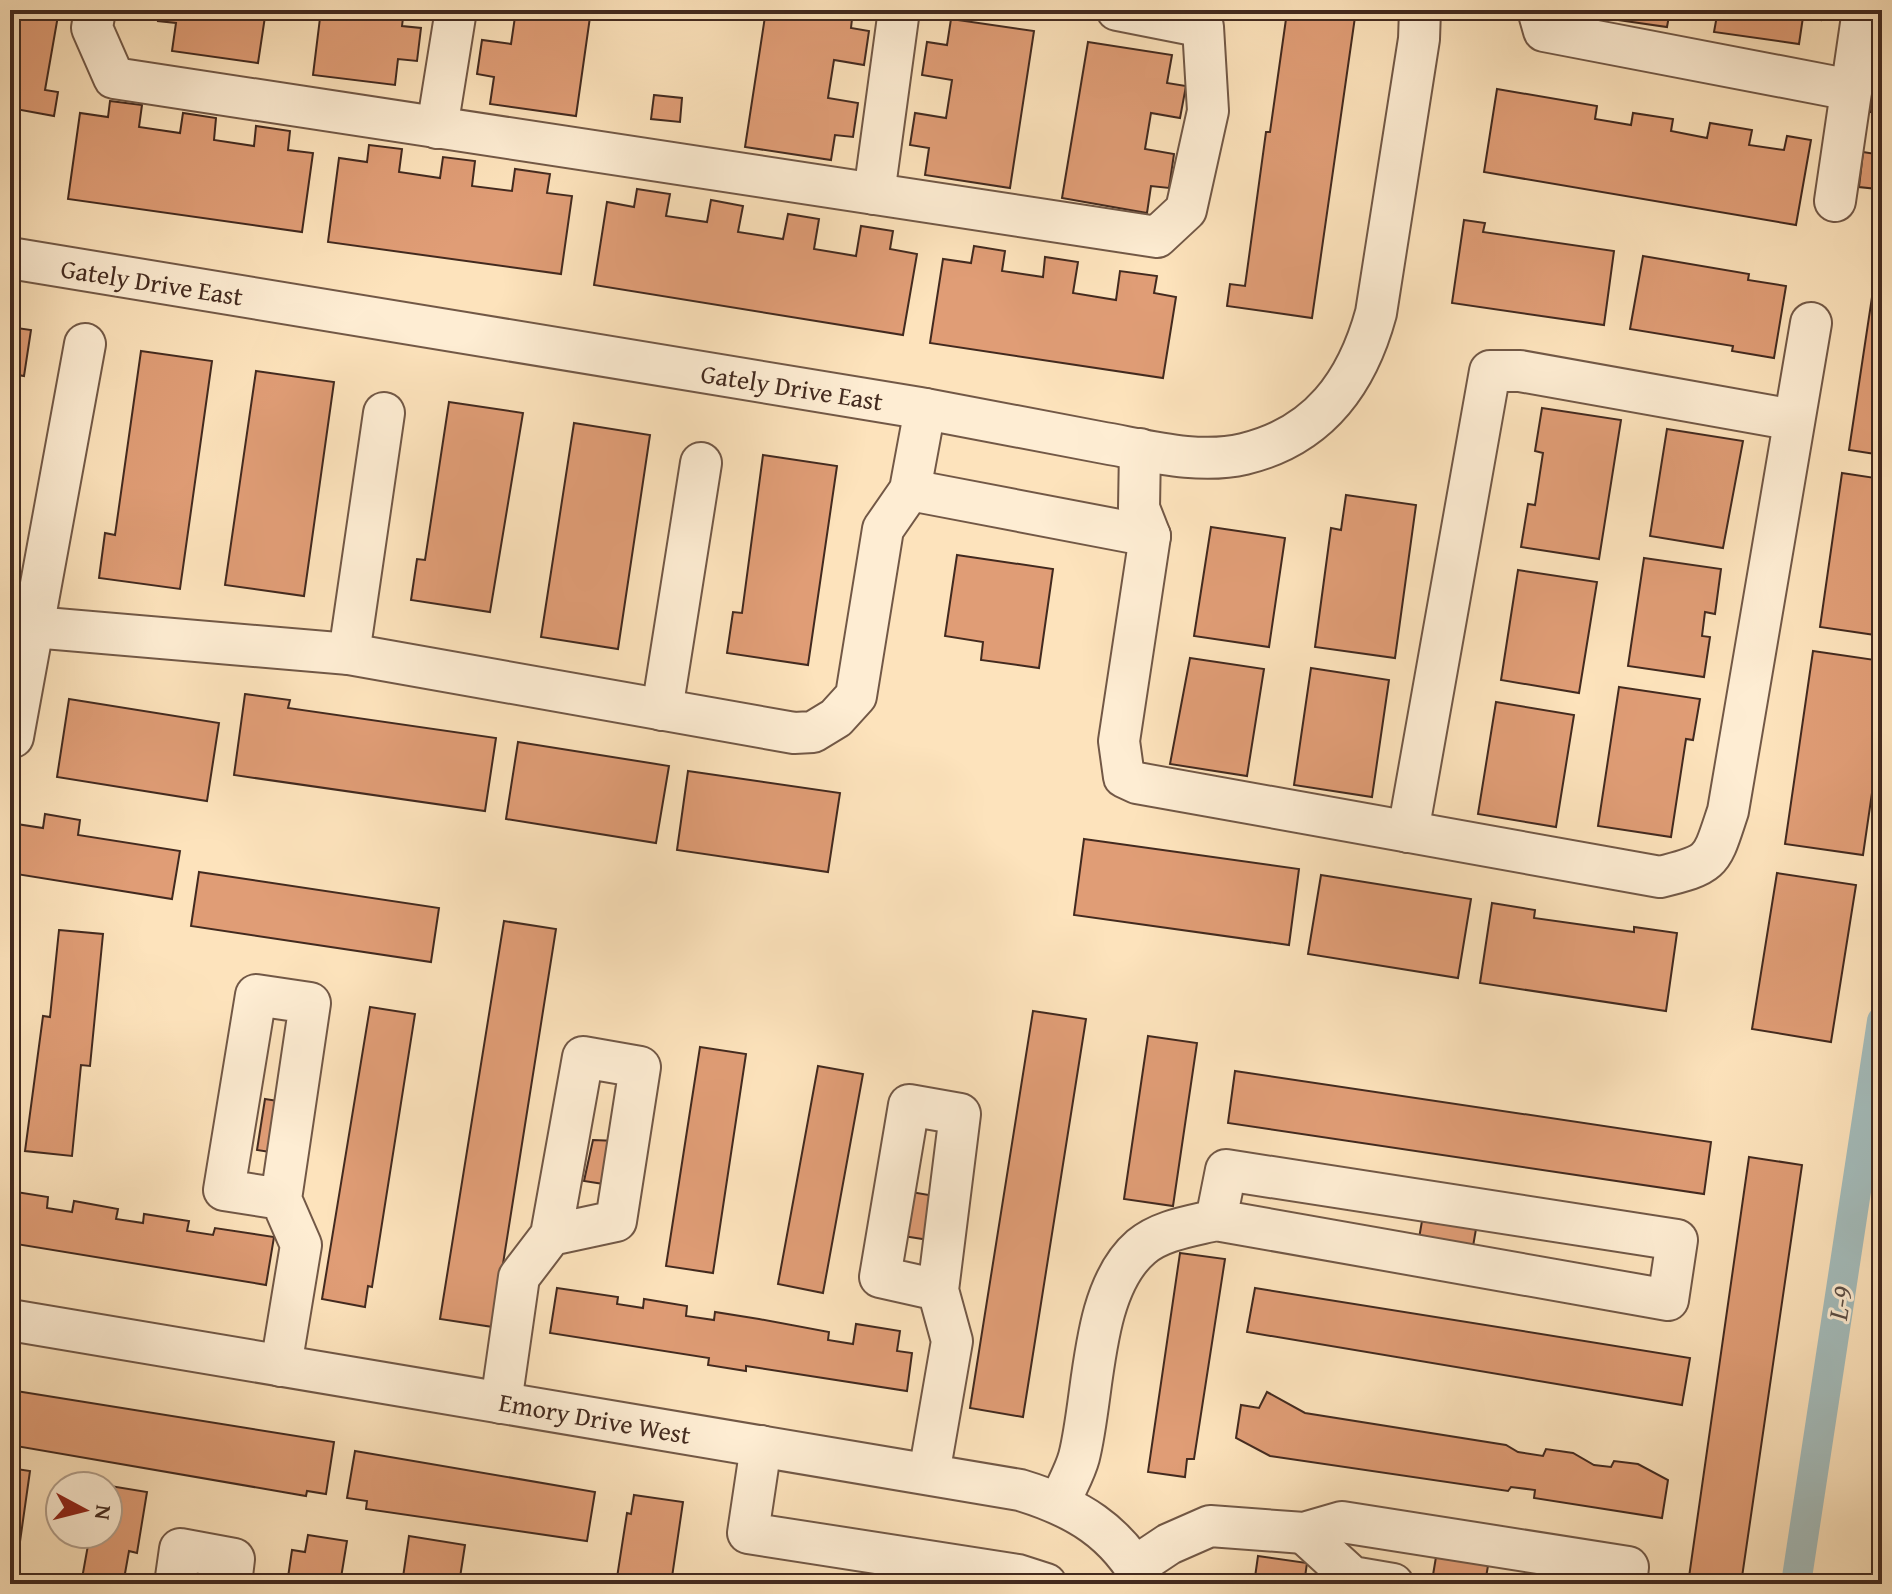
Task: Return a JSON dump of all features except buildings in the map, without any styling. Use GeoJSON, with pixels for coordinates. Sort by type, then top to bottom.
{"type":"FeatureCollection","features":[{"type":"Feature","properties":{"kind":"street"},"geometry":{"type":"LineString","coordinates":[[95,10],[92,28],[114,78],[1157,237],[1186,210],[1208,111],[1203,27],[1117,10]]}},
{"type":"Feature","properties":{"kind":"street"},"geometry":{"type":"LineString","coordinates":[[437,128],[456,10]]}},
{"type":"Feature","properties":{"kind":"street"},"geometry":{"type":"LineString","coordinates":[[874,194],[899,10]]}},
{"type":"Feature","properties":{"kind":"street","name":"Gately Drive East"},"geometry":{"type":"LineString","coordinates":[[10,258],[925,409],[1140,449],[1199,458],[1241,454],[1282,441],[1317,417],[1346,386],[1366,349],[1376,313],[1419,39],[1420,10]]}},
{"type":"Feature","properties":{"kind":"street"},"geometry":{"type":"LineString","coordinates":[[1538,10],[1544,31],[1851,90]]}},
{"type":"Feature","properties":{"kind":"street"},"geometry":{"type":"LineString","coordinates":[[1835,201],[1863,10]]}},
{"type":"Feature","properties":{"kind":"street"},"geometry":{"type":"LineString","coordinates":[[1140,449],[1139,508],[1150,536],[1119,741],[1124,777],[1137,783],[1660,877],[1696,868],[1713,857],[1728,811],[1811,323]]}},
{"type":"Feature","properties":{"kind":"street"},"geometry":{"type":"LineString","coordinates":[[13,737],[85,344]]}},
{"type":"Feature","properties":{"kind":"street"},"geometry":{"type":"LineString","coordinates":[[1408,832],[1490,371],[1520,371],[1794,420]]}},
{"type":"Feature","properties":{"kind":"street"},"geometry":{"type":"LineString","coordinates":[[33,627],[349,654],[794,733],[813,732],[836,718],[856,696],[883,529],[910,490],[925,409]]}},
{"type":"Feature","properties":{"kind":"street"},"geometry":{"type":"LineString","coordinates":[[349,654],[384,413]]}},
{"type":"Feature","properties":{"kind":"street"},"geometry":{"type":"LineString","coordinates":[[662,710],[701,463]]}},
{"type":"Feature","properties":{"kind":"street"},"geometry":{"type":"LineString","coordinates":[[910,490],[1150,536]]}},
{"type":"Feature","properties":{"kind":"street"},"geometry":{"type":"LineString","coordinates":[[281,1199],[224,1190],[256,995],[310,1003],[281,1199],[301,1245],[281,1366]]}},
{"type":"Feature","properties":{"kind":"street"},"geometry":{"type":"LineString","coordinates":[[1060,1502],[1079,1459],[1106,1307],[1119,1274],[1142,1246],[1174,1230],[1216,1220],[1668,1300],[1677,1240],[1226,1170],[1216,1220]]}},
{"type":"Feature","properties":{"kind":"street"},"geometry":{"type":"LineString","coordinates":[[501,1403],[519,1277],[551,1235]]}},
{"type":"Feature","properties":{"kind":"street"},"geometry":{"type":"LineString","coordinates":[[929,1474],[952,1341],[938,1290]]}},
{"type":"Feature","properties":{"kind":"street","name":"Emory Drive West"},"geometry":{"type":"LineString","coordinates":[[10,1320],[1020,1490],[1060,1502],[1097,1524],[1140,1575]]}},
{"type":"Feature","properties":{"kind":"street"},"geometry":{"type":"LineString","coordinates":[[761,1446],[748,1533],[1018,1575],[1046,1584]]}},
{"type":"Feature","properties":{"kind":"street"},"geometry":{"type":"LineString","coordinates":[[1140,1575],[1169,1544],[1210,1526],[1304,1533],[1342,1522],[1628,1567],[1626,1584]]}},
{"type":"Feature","properties":{"kind":"street"},"geometry":{"type":"LineString","coordinates":[[1304,1533],[1352,1577],[1393,1584]]}},
{"type":"Feature","properties":{"kind":"street"},"geometry":{"type":"LineString","coordinates":[[175,1584],[180,1549],[234,1559],[231,1584]]}},
{"type":"Feature","properties":{"kind":"waterway","name":"L-9"},"geometry":{"type":"LineString","coordinates":[[1796,1584],[1882,1021]]}}]}
